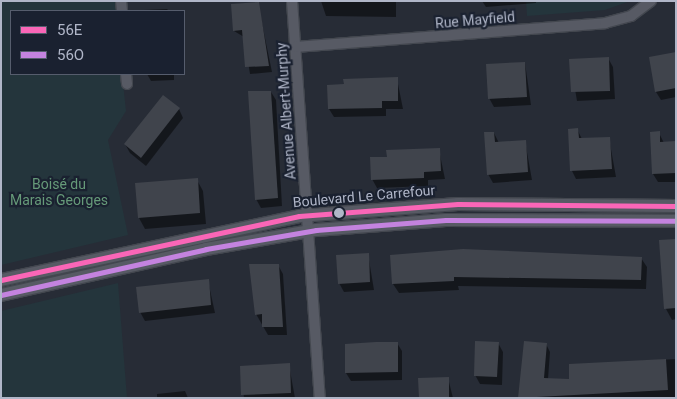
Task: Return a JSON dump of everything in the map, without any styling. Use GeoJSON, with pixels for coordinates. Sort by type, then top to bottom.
{"type":"FeatureCollection","features":[{"type":"Feature","properties":{"kind":"street","name":"Avenue Albert-Murphy"},"geometry":{"type":"LineString","coordinates":[[292,1],[320,398]]}},
{"type":"Feature","properties":{"kind":"street","name":"Rue Mayfield"},"geometry":{"type":"LineString","coordinates":[[295,46],[606,22],[631,16],[651,1]]}},
{"type":"Feature","properties":{"kind":"street","name":"Boulevard Le Carrefour"},"geometry":{"type":"LineString","coordinates":[[1,280],[308,216],[458,204],[676,206]]}},
{"type":"Feature","properties":{"kind":"street"},"geometry":{"type":"LineString","coordinates":[[1,295],[309,230],[446,220],[676,222]]}},
{"type":"Feature","properties":{"kind":"green space","name":"Boisé du Marais Georges"},"geometry":{"type":"Polygon","coordinates":[[[1,1],[117,1],[117,10],[10,10],[10,75],[122,75],[126,111],[108,140],[128,235],[1,265],[1,1]]]}},
{"type":"Feature","properties":{"kind":"green space"},"geometry":{"type":"Polygon","coordinates":[[[526,1],[630,1],[605,10],[527,16],[526,1]]]}},
{"type":"Feature","properties":{"kind":"green space"},"geometry":{"type":"Polygon","coordinates":[[[118,283],[127,398],[1,398],[1,311],[118,283]]]}},
{"type":"Feature","properties":{"kind":"building"},"geometry":{"type":"Polygon","coordinates":[[[259,2],[269,66],[245,67],[242,30],[233,31],[231,4],[259,2]]]}},
{"type":"Feature","properties":{"kind":"building"},"geometry":{"type":"Polygon","coordinates":[[[676,52],[676,88],[655,92],[649,57],[676,52]]]}},
{"type":"Feature","properties":{"kind":"building"},"geometry":{"type":"Polygon","coordinates":[[[609,57],[610,91],[571,92],[569,59],[609,57]]]}},
{"type":"Feature","properties":{"kind":"building"},"geometry":{"type":"Polygon","coordinates":[[[525,62],[527,97],[488,99],[486,64],[525,62]]]}},
{"type":"Feature","properties":{"kind":"building"},"geometry":{"type":"Polygon","coordinates":[[[398,77],[398,101],[382,101],[382,108],[328,109],[327,85],[344,84],[343,79],[398,77]]]}},
{"type":"Feature","properties":{"kind":"building"},"geometry":{"type":"Polygon","coordinates":[[[248,91],[271,91],[278,198],[255,200],[248,91]]]}},
{"type":"Feature","properties":{"kind":"building"},"geometry":{"type":"Polygon","coordinates":[[[163,95],[180,108],[141,158],[124,144],[163,95]]]}},
{"type":"Feature","properties":{"kind":"building"},"geometry":{"type":"Polygon","coordinates":[[[578,128],[579,138],[610,137],[612,169],[570,171],[568,129],[578,128]]]}},
{"type":"Feature","properties":{"kind":"building"},"geometry":{"type":"Polygon","coordinates":[[[660,131],[660,142],[676,141],[676,173],[652,174],[650,132],[660,131]]]}},
{"type":"Feature","properties":{"kind":"building"},"geometry":{"type":"Polygon","coordinates":[[[484,132],[494,132],[495,142],[526,140],[528,172],[487,175],[484,132]]]}},
{"type":"Feature","properties":{"kind":"building"},"geometry":{"type":"Polygon","coordinates":[[[440,148],[441,171],[424,172],[424,178],[371,180],[370,157],[387,157],[386,150],[440,148]]]}},
{"type":"Feature","properties":{"kind":"building"},"geometry":{"type":"Polygon","coordinates":[[[198,178],[200,213],[138,218],[135,183],[198,178]]]}},
{"type":"Feature","properties":{"kind":"building"},"geometry":{"type":"Polygon","coordinates":[[[676,239],[676,308],[664,309],[659,240],[676,239]]]}},
{"type":"Feature","properties":{"kind":"building"},"geometry":{"type":"Polygon","coordinates":[[[463,249],[642,257],[641,280],[454,277],[454,281],[392,284],[390,255],[463,249]]]}},
{"type":"Feature","properties":{"kind":"building"},"geometry":{"type":"Polygon","coordinates":[[[369,253],[370,282],[338,284],[336,255],[369,253]]]}},
{"type":"Feature","properties":{"kind":"building"},"geometry":{"type":"Polygon","coordinates":[[[249,264],[279,264],[283,327],[262,327],[262,314],[255,315],[249,264]]]}},
{"type":"Feature","properties":{"kind":"building"},"geometry":{"type":"Polygon","coordinates":[[[209,279],[211,305],[139,313],[136,287],[209,279]]]}},
{"type":"Feature","properties":{"kind":"building"},"geometry":{"type":"Polygon","coordinates":[[[475,341],[499,342],[497,377],[474,376],[475,341]]]}},
{"type":"Feature","properties":{"kind":"building"},"geometry":{"type":"Polygon","coordinates":[[[524,341],[547,343],[544,378],[569,379],[569,364],[666,359],[668,390],[518,398],[524,341]]]}},
{"type":"Feature","properties":{"kind":"building"},"geometry":{"type":"Polygon","coordinates":[[[398,342],[398,372],[345,373],[345,344],[398,342]]]}},
{"type":"Feature","properties":{"kind":"building"},"geometry":{"type":"Polygon","coordinates":[[[290,363],[291,393],[241,395],[240,366],[290,363]]]}},
{"type":"Feature","properties":{"kind":"building"},"geometry":{"type":"Polygon","coordinates":[[[449,377],[449,398],[419,398],[418,378],[449,377]]]}},
{"type":"Feature","properties":{"kind":"transit line","name":"56E"},"geometry":{"type":"LineString","coordinates":[[1,280],[299,216],[458,204],[676,206]]}},
{"type":"Feature","properties":{"kind":"transit line","name":"56O"},"geometry":{"type":"LineString","coordinates":[[1,295],[206,249],[316,230],[446,220],[676,221]]}}]}
